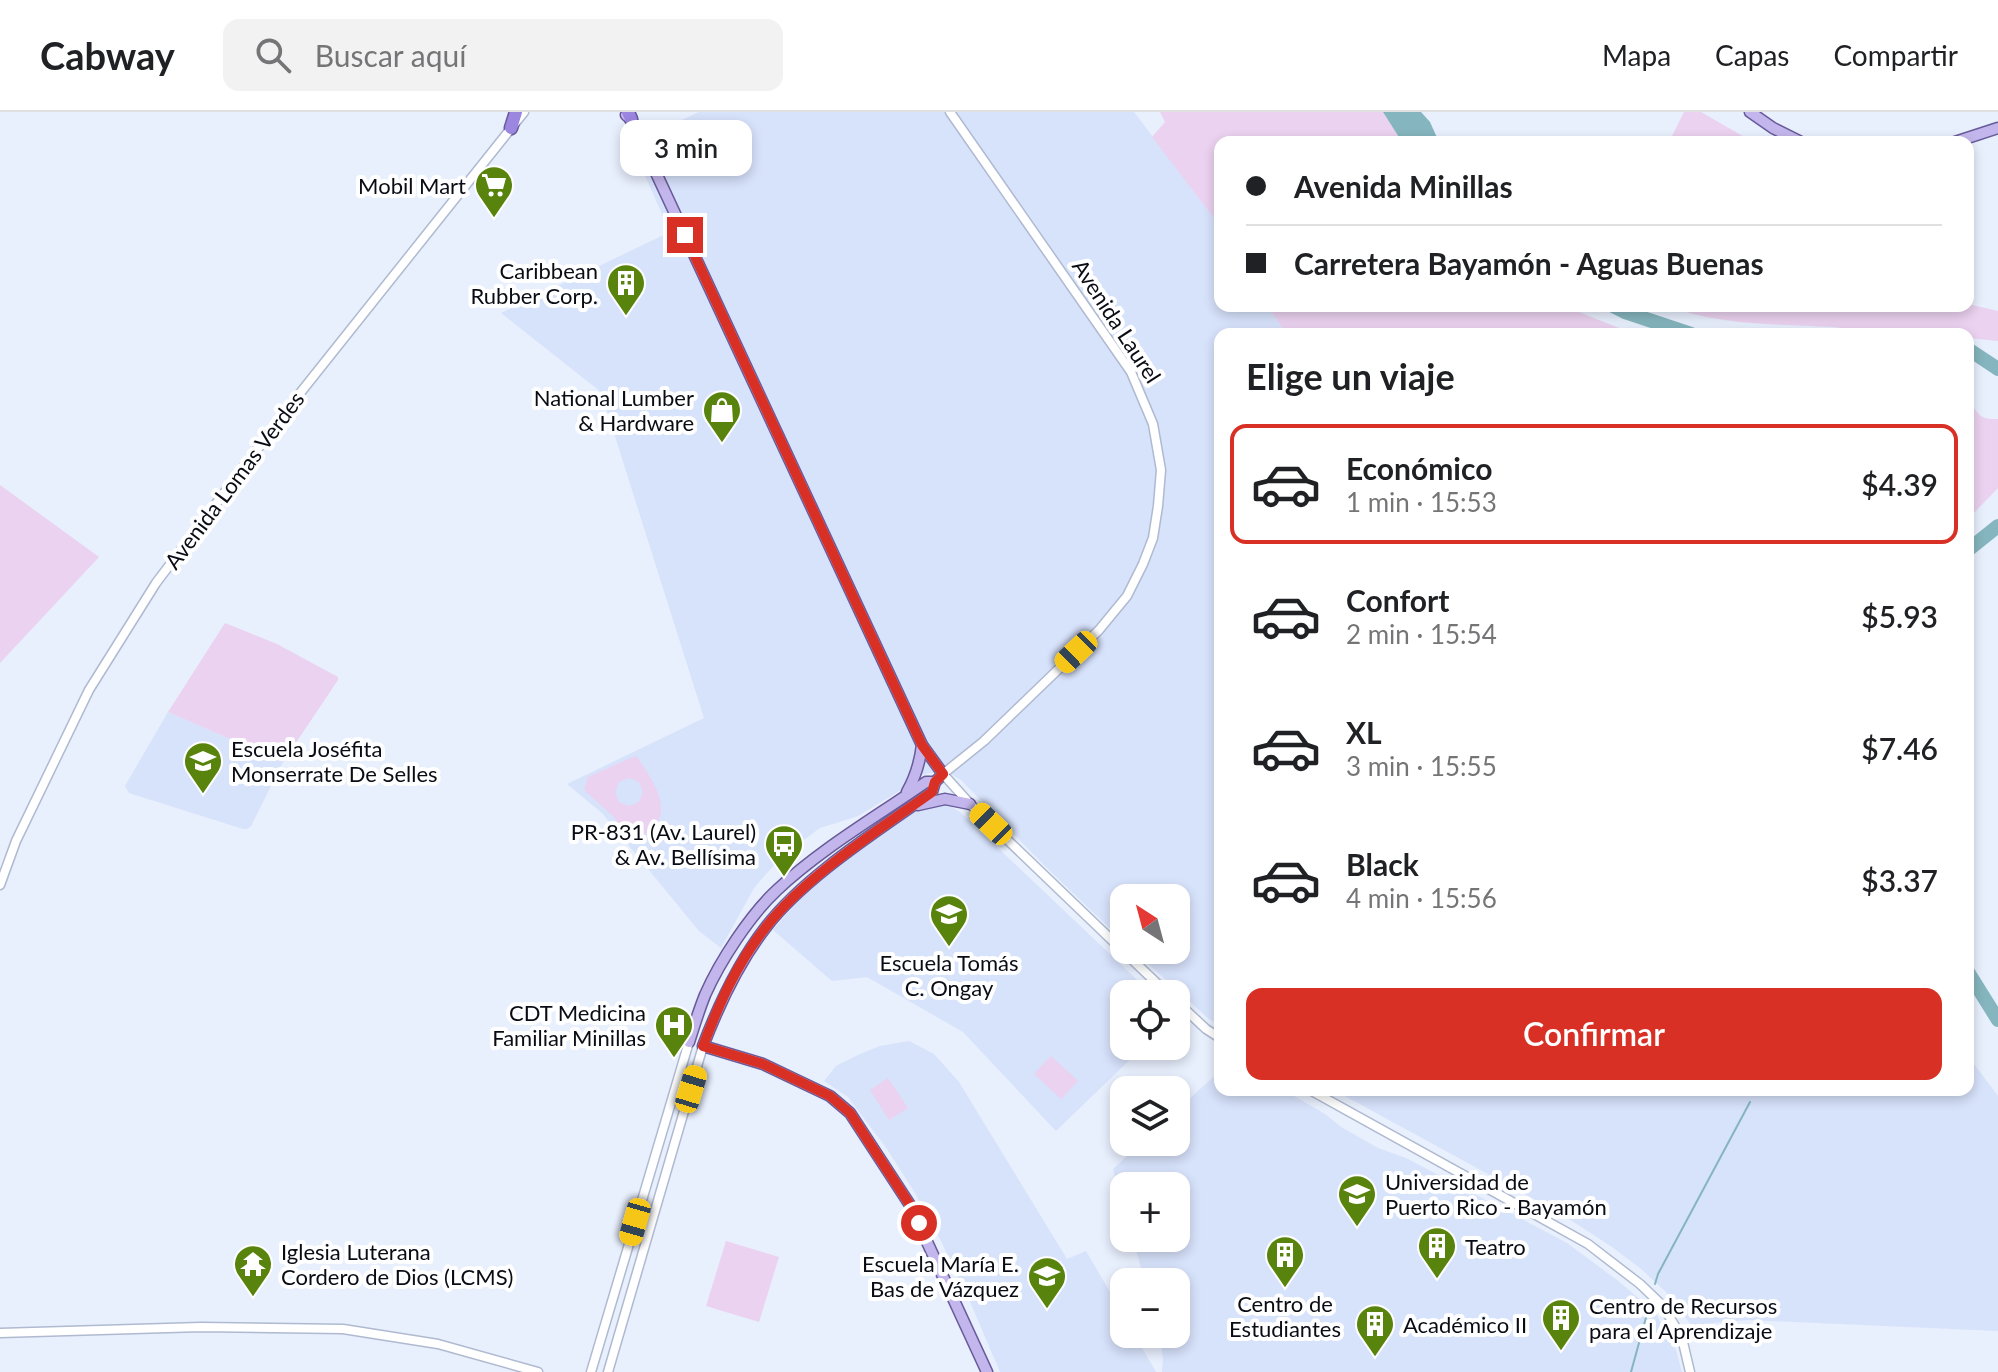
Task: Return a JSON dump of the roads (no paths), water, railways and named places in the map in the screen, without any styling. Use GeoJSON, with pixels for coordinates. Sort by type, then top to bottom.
{"type":"FeatureCollection","features":[{"type":"Feature","properties":{"kind":"highway"},"geometry":{"type":"LineString","coordinates":[[511,128],[516,112]]}},
{"type":"Feature","properties":{"kind":"main road"},"geometry":{"type":"LineString","coordinates":[[1750,112],[1789,136]]}},
{"type":"Feature","properties":{"kind":"main road"},"geometry":{"type":"LineString","coordinates":[[627,114],[939,778]]}},
{"type":"Feature","properties":{"kind":"main road"},"geometry":{"type":"LineString","coordinates":[[1973,136],[1998,128]]}},
{"type":"Feature","properties":{"kind":"main road"},"geometry":{"type":"LineString","coordinates":[[904,797],[917,772],[922,745]]}},
{"type":"Feature","properties":{"kind":"main road","name":"Avenida Laurel"},"geometry":{"type":"LineString","coordinates":[[689,1042],[705,995],[726,956],[776,891],[809,863],[904,797],[926,782],[939,778]]}},
{"type":"Feature","properties":{"kind":"main road","name":"Avenida Laurel"},"geometry":{"type":"LineString","coordinates":[[703,1046],[739,965],[766,926],[815,879],[932,792],[939,778]]}},
{"type":"Feature","properties":{"kind":"main road"},"geometry":{"type":"LineString","coordinates":[[909,809],[945,799],[970,804]]}},
{"type":"Feature","properties":{"kind":"main road"},"geometry":{"type":"LineString","coordinates":[[703,1046],[763,1064],[830,1096],[850,1113],[910,1205],[987,1372]]}},
{"type":"Feature","properties":{"kind":"street","name":"Avenida Lomas Verdes"},"geometry":{"type":"LineString","coordinates":[[0,885],[16,841],[89,690],[156,583],[303,390],[524,112]]}},
{"type":"Feature","properties":{"kind":"street","name":"Avenida Laurel"},"geometry":{"type":"LineString","coordinates":[[939,778],[984,741],[1099,630],[1127,596],[1153,538],[1161,470],[1153,424],[1131,372],[950,112]]}},
{"type":"Feature","properties":{"kind":"street"},"geometry":{"type":"LineString","coordinates":[[939,778],[1153,980]]}},
{"type":"Feature","properties":{"kind":"street"},"geometry":{"type":"LineString","coordinates":[[1190,1014],[1214,1034]]}},
{"type":"Feature","properties":{"kind":"street","name":"Avenida Laurel"},"geometry":{"type":"LineString","coordinates":[[591,1372],[689,1042]]}},
{"type":"Feature","properties":{"kind":"street","name":"Avenida Laurel"},"geometry":{"type":"LineString","coordinates":[[608,1372],[703,1046]]}},
{"type":"Feature","properties":{"kind":"street"},"geometry":{"type":"LineString","coordinates":[[1321,1096],[1588,1244],[1663,1306],[1682,1338],[1690,1372]]}},
{"type":"Feature","properties":{"kind":"street"},"geometry":{"type":"LineString","coordinates":[[0,1333],[201,1327],[343,1329],[438,1344],[538,1372]]}},
{"type":"Feature","properties":{"kind":"waterway"},"geometry":{"type":"LineString","coordinates":[[1625,312],[1673,328]]}},
{"type":"Feature","properties":{"kind":"waterway"},"geometry":{"type":"LineString","coordinates":[[1974,353],[1998,369]]}},
{"type":"Feature","properties":{"kind":"waterway"},"geometry":{"type":"LineString","coordinates":[[1974,545],[1998,526]]}},
{"type":"Feature","properties":{"kind":"waterway"},"geometry":{"type":"LineString","coordinates":[[1974,982],[1998,1020]]}},
{"type":"Feature","properties":{"kind":"waterway"},"geometry":{"type":"LineString","coordinates":[[1655,1284],[1750,1102]]}},
{"type":"Feature","properties":{"kind":"waterway"},"geometry":{"type":"LineString","coordinates":[[1631,1372],[1650,1303]]}},
{"type":"Feature","properties":{"kind":"place","name":"Mobil Mart"},"geometry":{"type":"Point","coordinates":[494,219]}},
{"type":"Feature","properties":{"kind":"place","name":"Caribbean Rubber Corp."},"geometry":{"type":"Point","coordinates":[626,317]}},
{"type":"Feature","properties":{"kind":"place","name":"National Lumber & Hardware"},"geometry":{"type":"Point","coordinates":[722,444]}},
{"type":"Feature","properties":{"kind":"place","name":"Escuela Joséfita Monserrate De Selles"},"geometry":{"type":"Point","coordinates":[203,795]}},
{"type":"Feature","properties":{"kind":"place","name":"PR-831 (Av. Laurel) & Av. Bellísima"},"geometry":{"type":"Point","coordinates":[784,878]}},
{"type":"Feature","properties":{"kind":"place","name":"Escuela Tomás C. Ongay"},"geometry":{"type":"Point","coordinates":[949,948]}},
{"type":"Feature","properties":{"kind":"place","name":"CDT Medicina Familiar Minillas"},"geometry":{"type":"Point","coordinates":[674,1059]}},
{"type":"Feature","properties":{"kind":"place","name":"Universidad de Puerto Rico - Bayamón"},"geometry":{"type":"Point","coordinates":[1357,1228]}},
{"type":"Feature","properties":{"kind":"place","name":"Teatro"},"geometry":{"type":"Point","coordinates":[1437,1280]}},
{"type":"Feature","properties":{"kind":"place","name":"Centro de Estudiantes"},"geometry":{"type":"Point","coordinates":[1285,1289]}},
{"type":"Feature","properties":{"kind":"place","name":"Iglesia Luterana Cordero de Dios (LCMS)"},"geometry":{"type":"Point","coordinates":[253,1298]}},
{"type":"Feature","properties":{"kind":"place","name":"Escuela María E. Bas de Vázquez"},"geometry":{"type":"Point","coordinates":[1047,1310]}},
{"type":"Feature","properties":{"kind":"place","name":"Centro de Recursos para el Aprendizaje"},"geometry":{"type":"Point","coordinates":[1561,1352]}},
{"type":"Feature","properties":{"kind":"place","name":"Académico II"},"geometry":{"type":"Point","coordinates":[1375,1358]}}]}
